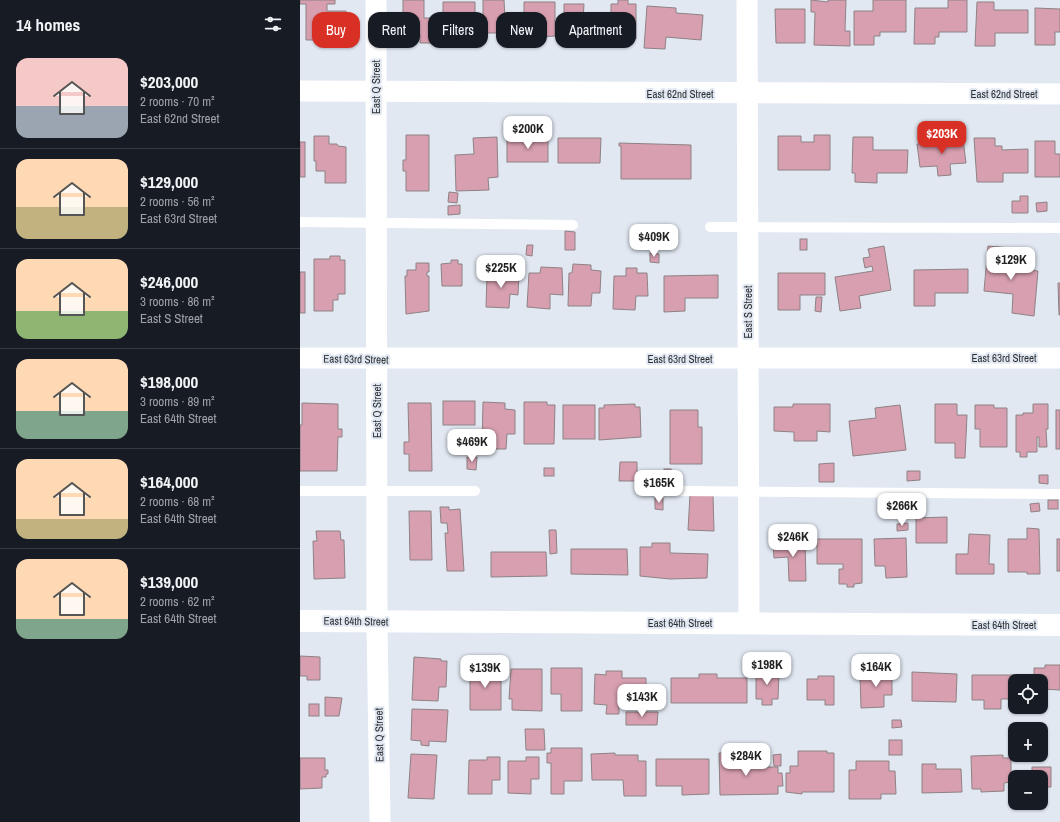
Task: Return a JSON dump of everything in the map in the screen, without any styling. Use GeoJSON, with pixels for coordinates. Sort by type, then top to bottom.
{"type":"FeatureCollection","features":[{"type":"Feature","properties":{"kind":"street","name":"East Q Street"},"geometry":{"type":"LineString","coordinates":[[376,0],[377,622],[380,822]]}},
{"type":"Feature","properties":{"kind":"street","name":"East S Street"},"geometry":{"type":"LineString","coordinates":[[747,0],[749,623]]}},
{"type":"Feature","properties":{"kind":"street","name":"East 62nd Street"},"geometry":{"type":"LineString","coordinates":[[300,91],[747,94],[1060,94]]}},
{"type":"Feature","properties":{"kind":"street","name":"East 63rd Street"},"geometry":{"type":"LineString","coordinates":[[300,358],[376,360],[1060,358]]}},
{"type":"Feature","properties":{"kind":"street","name":"East 64th Street"},"geometry":{"type":"LineString","coordinates":[[300,621],[1060,625]]}},
{"type":"Feature","properties":{"kind":"lane"},"geometry":{"type":"LineString","coordinates":[[300,222],[573,225]]}},
{"type":"Feature","properties":{"kind":"lane"},"geometry":{"type":"LineString","coordinates":[[710,227],[1060,228]]}},
{"type":"Feature","properties":{"kind":"lane"},"geometry":{"type":"LineString","coordinates":[[300,491],[475,491]]}},
{"type":"Feature","properties":{"kind":"lane"},"geometry":{"type":"LineString","coordinates":[[679,491],[1060,494]]}},
{"type":"Feature","properties":{"kind":"building"},"geometry":{"type":"Polygon","coordinates":[[[300,0],[335,0],[335,4],[327,4],[327,11],[346,12],[312,12],[312,40],[306,40],[306,4],[300,4],[300,0]]]}},
{"type":"Feature","properties":{"kind":"building"},"geometry":{"type":"Polygon","coordinates":[[[403,0],[424,0],[424,18],[428,18],[428,43],[420,43],[420,12],[403,12],[403,0]]]}},
{"type":"Feature","properties":{"kind":"building"},"geometry":{"type":"Polygon","coordinates":[[[483,0],[504,0],[505,12],[496,12],[496,33],[488,33],[488,12],[483,12],[483,0]]]}},
{"type":"Feature","properties":{"kind":"building"},"geometry":{"type":"Polygon","coordinates":[[[618,0],[628,0],[628,4],[636,4],[636,12],[611,12],[611,4],[618,4],[618,0]]]}},
{"type":"Feature","properties":{"kind":"building"},"geometry":{"type":"Polygon","coordinates":[[[811,0],[828,2],[828,0],[846,0],[845,31],[850,31],[850,46],[814,45],[815,12],[811,12],[811,0]]]}},
{"type":"Feature","properties":{"kind":"building"},"geometry":{"type":"Polygon","coordinates":[[[873,0],[906,0],[906,32],[880,32],[880,36],[874,36],[874,45],[854,45],[854,11],[873,11],[873,0]]]}},
{"type":"Feature","properties":{"kind":"building"},"geometry":{"type":"Polygon","coordinates":[[[948,0],[967,0],[967,32],[939,32],[939,37],[935,37],[935,44],[914,44],[915,8],[948,8],[948,0]]]}},
{"type":"Feature","properties":{"kind":"building"},"geometry":{"type":"Polygon","coordinates":[[[443,2],[475,2],[475,12],[443,12],[443,2]]]}},
{"type":"Feature","properties":{"kind":"building"},"geometry":{"type":"Polygon","coordinates":[[[524,2],[555,2],[555,36],[547,37],[547,12],[524,12],[524,2]]]}},
{"type":"Feature","properties":{"kind":"building"},"geometry":{"type":"Polygon","coordinates":[[[977,2],[994,2],[994,10],[1028,10],[1028,33],[995,33],[995,46],[975,46],[977,2]]]}},
{"type":"Feature","properties":{"kind":"building"},"geometry":{"type":"Polygon","coordinates":[[[564,4],[584,4],[584,12],[564,12],[564,4]]]}},
{"type":"Feature","properties":{"kind":"building"},"geometry":{"type":"Polygon","coordinates":[[[647,6],[676,8],[676,13],[703,15],[701,40],[666,37],[665,49],[644,48],[647,6]]]}},
{"type":"Feature","properties":{"kind":"building"},"geometry":{"type":"Polygon","coordinates":[[[1035,8],[1060,9],[1060,32],[1055,32],[1055,45],[1035,45],[1035,8]]]}},
{"type":"Feature","properties":{"kind":"building"},"geometry":{"type":"Polygon","coordinates":[[[775,9],[805,9],[805,43],[776,43],[775,9]]]}},
{"type":"Feature","properties":{"kind":"building"},"geometry":{"type":"Polygon","coordinates":[[[406,135],[429,135],[429,191],[406,191],[406,171],[403,171],[403,160],[406,160],[406,135]]]}},
{"type":"Feature","properties":{"kind":"building"},"geometry":{"type":"Polygon","coordinates":[[[814,135],[830,135],[830,170],[778,170],[778,136],[801,136],[801,142],[814,142],[814,135]]]}},
{"type":"Feature","properties":{"kind":"building"},"geometry":{"type":"Polygon","coordinates":[[[314,136],[329,136],[329,144],[337,144],[338,146],[346,147],[346,183],[325,183],[325,171],[316,171],[316,161],[314,161],[314,136]]]}},
{"type":"Feature","properties":{"kind":"building"},"geometry":{"type":"Polygon","coordinates":[[[497,137],[498,177],[488,178],[489,190],[456,191],[455,155],[474,154],[473,138],[497,137]]]}},
{"type":"Feature","properties":{"kind":"building"},"geometry":{"type":"Polygon","coordinates":[[[507,137],[548,137],[548,162],[507,162],[507,137]]]}},
{"type":"Feature","properties":{"kind":"building"},"geometry":{"type":"Polygon","coordinates":[[[853,137],[873,137],[873,150],[908,150],[907,173],[877,173],[877,183],[855,182],[855,173],[852,173],[853,137]]]}},
{"type":"Feature","properties":{"kind":"building"},"geometry":{"type":"Polygon","coordinates":[[[558,138],[601,138],[600,163],[558,163],[558,138]]]}},
{"type":"Feature","properties":{"kind":"building"},"geometry":{"type":"Polygon","coordinates":[[[974,138],[995,138],[995,146],[1002,146],[1002,150],[1028,149],[1028,173],[1003,173],[1003,182],[977,182],[974,138]]]}},
{"type":"Feature","properties":{"kind":"building"},"geometry":{"type":"Polygon","coordinates":[[[963,139],[966,163],[950,164],[951,175],[938,176],[937,166],[920,167],[917,144],[963,139]]]}},
{"type":"Feature","properties":{"kind":"building"},"geometry":{"type":"Polygon","coordinates":[[[1035,141],[1055,141],[1055,154],[1060,154],[1060,177],[1035,177],[1035,141]]]}},
{"type":"Feature","properties":{"kind":"building"},"geometry":{"type":"Polygon","coordinates":[[[300,142],[305,142],[305,177],[300,177],[300,142]]]}},
{"type":"Feature","properties":{"kind":"building"},"geometry":{"type":"Polygon","coordinates":[[[619,143],[691,145],[691,179],[621,179],[621,146],[619,146],[619,143]]]}},
{"type":"Feature","properties":{"kind":"building"},"geometry":{"type":"Polygon","coordinates":[[[449,192],[458,193],[457,203],[448,202],[449,192]]]}},
{"type":"Feature","properties":{"kind":"building"},"geometry":{"type":"Polygon","coordinates":[[[1020,196],[1028,196],[1028,213],[1012,213],[1012,201],[1020,201],[1020,196]]]}},
{"type":"Feature","properties":{"kind":"building"},"geometry":{"type":"Polygon","coordinates":[[[1047,202],[1047,211],[1037,212],[1036,203],[1047,202]]]}},
{"type":"Feature","properties":{"kind":"building"},"geometry":{"type":"Polygon","coordinates":[[[460,205],[460,214],[448,215],[448,206],[460,205]]]}},
{"type":"Feature","properties":{"kind":"building"},"geometry":{"type":"Polygon","coordinates":[[[565,231],[575,232],[575,250],[565,250],[565,231]]]}},
{"type":"Feature","properties":{"kind":"building"},"geometry":{"type":"Polygon","coordinates":[[[800,239],[807,239],[807,250],[800,250],[800,239]]]}},
{"type":"Feature","properties":{"kind":"building"},"geometry":{"type":"Polygon","coordinates":[[[527,245],[533,245],[532,256],[526,255],[527,245]]]}},
{"type":"Feature","properties":{"kind":"building"},"geometry":{"type":"Polygon","coordinates":[[[884,246],[891,290],[859,296],[861,308],[840,311],[835,277],[873,271],[872,266],[865,268],[863,258],[870,257],[868,249],[884,246]]]}},
{"type":"Feature","properties":{"kind":"building"},"geometry":{"type":"Polygon","coordinates":[[[988,246],[1011,248],[1009,268],[1038,271],[1034,316],[1012,313],[1013,294],[984,291],[988,246]]]}},
{"type":"Feature","properties":{"kind":"building"},"geometry":{"type":"Polygon","coordinates":[[[650,253],[659,254],[659,263],[650,262],[650,253]]]}},
{"type":"Feature","properties":{"kind":"building"},"geometry":{"type":"Polygon","coordinates":[[[330,256],[340,256],[340,260],[345,260],[345,294],[338,294],[338,300],[333,300],[333,311],[314,311],[314,259],[330,259],[330,256]]]}},
{"type":"Feature","properties":{"kind":"building"},"geometry":{"type":"Polygon","coordinates":[[[451,260],[458,260],[458,264],[462,264],[462,286],[442,286],[441,264],[451,263],[451,260]]]}},
{"type":"Feature","properties":{"kind":"building"},"geometry":{"type":"Polygon","coordinates":[[[416,263],[429,263],[429,272],[427,272],[427,276],[429,276],[429,311],[406,314],[405,276],[407,276],[407,270],[416,270],[416,263]]]}},
{"type":"Feature","properties":{"kind":"building"},"geometry":{"type":"Polygon","coordinates":[[[573,264],[591,265],[591,270],[601,271],[600,293],[592,293],[591,306],[568,306],[569,273],[572,273],[573,264]]]}},
{"type":"Feature","properties":{"kind":"building"},"geometry":{"type":"Polygon","coordinates":[[[541,267],[562,268],[563,295],[550,294],[550,309],[527,307],[529,273],[540,273],[541,267]]]}},
{"type":"Feature","properties":{"kind":"building"},"geometry":{"type":"Polygon","coordinates":[[[626,268],[637,268],[637,273],[647,273],[648,296],[636,296],[635,310],[613,309],[614,276],[626,276],[626,268]]]}},
{"type":"Feature","properties":{"kind":"building"},"geometry":{"type":"Polygon","coordinates":[[[968,269],[968,293],[935,293],[935,306],[914,306],[914,270],[968,269]]]}},
{"type":"Feature","properties":{"kind":"building"},"geometry":{"type":"Polygon","coordinates":[[[507,271],[519,272],[518,295],[510,294],[509,308],[486,307],[487,274],[507,275],[507,271]]]}},
{"type":"Feature","properties":{"kind":"building"},"geometry":{"type":"Polygon","coordinates":[[[300,272],[305,272],[305,313],[300,313],[300,272]]]}},
{"type":"Feature","properties":{"kind":"building"},"geometry":{"type":"Polygon","coordinates":[[[778,273],[825,273],[825,295],[800,295],[800,310],[778,310],[778,273]]]}},
{"type":"Feature","properties":{"kind":"building"},"geometry":{"type":"Polygon","coordinates":[[[718,275],[718,298],[685,298],[685,311],[664,312],[664,276],[718,275]]]}},
{"type":"Feature","properties":{"kind":"building"},"geometry":{"type":"Polygon","coordinates":[[[1058,283],[1060,283],[1060,315],[1059,315],[1058,283]]]}},
{"type":"Feature","properties":{"kind":"building"},"geometry":{"type":"Polygon","coordinates":[[[816,297],[822,297],[821,312],[815,311],[816,297]]]}},
{"type":"Feature","properties":{"kind":"building"},"geometry":{"type":"Polygon","coordinates":[[[443,401],[475,401],[475,425],[443,425],[443,401]]]}},
{"type":"Feature","properties":{"kind":"building"},"geometry":{"type":"Polygon","coordinates":[[[483,402],[505,403],[505,409],[515,410],[515,434],[507,434],[506,449],[482,449],[483,402]]]}},
{"type":"Feature","properties":{"kind":"building"},"geometry":{"type":"Polygon","coordinates":[[[524,402],[547,402],[547,405],[555,405],[554,444],[524,444],[524,402]]]}},
{"type":"Feature","properties":{"kind":"building"},"geometry":{"type":"Polygon","coordinates":[[[302,403],[338,404],[338,429],[342,429],[342,437],[338,437],[337,471],[300,471],[300,425],[302,425],[302,403]]]}},
{"type":"Feature","properties":{"kind":"building"},"geometry":{"type":"Polygon","coordinates":[[[408,403],[431,403],[432,471],[409,471],[409,454],[404,454],[404,442],[409,442],[408,403]]]}},
{"type":"Feature","properties":{"kind":"building"},"geometry":{"type":"Polygon","coordinates":[[[635,404],[635,407],[640,407],[641,437],[599,440],[599,408],[604,408],[604,405],[635,404]]]}},
{"type":"Feature","properties":{"kind":"building"},"geometry":{"type":"Polygon","coordinates":[[[793,404],[830,404],[830,432],[817,431],[817,441],[794,441],[794,432],[774,431],[774,407],[793,407],[793,404]]]}},
{"type":"Feature","properties":{"kind":"building"},"geometry":{"type":"Polygon","coordinates":[[[935,404],[957,404],[957,415],[967,415],[965,458],[955,458],[955,443],[935,443],[935,404]]]}},
{"type":"Feature","properties":{"kind":"building"},"geometry":{"type":"Polygon","coordinates":[[[1033,404],[1048,404],[1048,429],[1046,429],[1047,447],[1039,447],[1039,437],[1037,437],[1037,452],[1027,452],[1027,457],[1020,457],[1020,452],[1016,452],[1016,415],[1033,413],[1033,404]]]}},
{"type":"Feature","properties":{"kind":"building"},"geometry":{"type":"Polygon","coordinates":[[[563,405],[595,405],[595,439],[563,439],[563,405]]]}},
{"type":"Feature","properties":{"kind":"building"},"geometry":{"type":"Polygon","coordinates":[[[900,405],[906,450],[853,456],[849,421],[876,418],[875,408],[900,405]]]}},
{"type":"Feature","properties":{"kind":"building"},"geometry":{"type":"Polygon","coordinates":[[[975,405],[994,405],[994,408],[1007,408],[1007,447],[980,447],[980,429],[975,429],[975,405]]]}},
{"type":"Feature","properties":{"kind":"building"},"geometry":{"type":"Polygon","coordinates":[[[670,410],[698,410],[698,427],[702,427],[702,464],[670,464],[670,410]]]}},
{"type":"Feature","properties":{"kind":"building"},"geometry":{"type":"Polygon","coordinates":[[[1056,410],[1060,410],[1060,449],[1056,449],[1056,410]]]}},
{"type":"Feature","properties":{"kind":"building"},"geometry":{"type":"Polygon","coordinates":[[[467,457],[477,457],[476,470],[467,469],[467,457]]]}},
{"type":"Feature","properties":{"kind":"building"},"geometry":{"type":"Polygon","coordinates":[[[620,462],[637,462],[637,481],[619,481],[620,462]]]}},
{"type":"Feature","properties":{"kind":"building"},"geometry":{"type":"Polygon","coordinates":[[[834,463],[834,482],[819,482],[819,464],[834,463]]]}},
{"type":"Feature","properties":{"kind":"building"},"geometry":{"type":"Polygon","coordinates":[[[544,468],[554,468],[554,476],[544,476],[544,468]]]}},
{"type":"Feature","properties":{"kind":"building"},"geometry":{"type":"Polygon","coordinates":[[[664,469],[671,469],[671,479],[664,479],[664,469]]]}},
{"type":"Feature","properties":{"kind":"building"},"geometry":{"type":"Polygon","coordinates":[[[907,471],[920,471],[920,480],[907,481],[907,471]]]}},
{"type":"Feature","properties":{"kind":"building"},"geometry":{"type":"Polygon","coordinates":[[[1039,475],[1048,475],[1048,484],[1039,483],[1039,475]]]}},
{"type":"Feature","properties":{"kind":"building"},"geometry":{"type":"Polygon","coordinates":[[[690,495],[713,495],[714,531],[688,530],[690,495]]]}},
{"type":"Feature","properties":{"kind":"building"},"geometry":{"type":"Polygon","coordinates":[[[655,498],[663,498],[663,510],[655,509],[655,498]]]}},
{"type":"Feature","properties":{"kind":"building"},"geometry":{"type":"Polygon","coordinates":[[[1048,500],[1058,500],[1058,509],[1048,509],[1048,500]]]}},
{"type":"Feature","properties":{"kind":"building"},"geometry":{"type":"Polygon","coordinates":[[[1039,503],[1040,511],[1031,512],[1030,504],[1039,503]]]}},
{"type":"Feature","properties":{"kind":"building"},"geometry":{"type":"Polygon","coordinates":[[[440,507],[449,507],[449,510],[460,509],[464,571],[447,571],[445,533],[448,533],[447,523],[441,523],[440,507]]]}},
{"type":"Feature","properties":{"kind":"building"},"geometry":{"type":"Polygon","coordinates":[[[409,511],[431,511],[432,560],[410,560],[409,511]]]}},
{"type":"Feature","properties":{"kind":"building"},"geometry":{"type":"Polygon","coordinates":[[[947,517],[947,543],[916,543],[916,518],[947,517]]]}},
{"type":"Feature","properties":{"kind":"building"},"geometry":{"type":"Polygon","coordinates":[[[908,523],[908,530],[897,531],[897,524],[908,523]]]}},
{"type":"Feature","properties":{"kind":"building"},"geometry":{"type":"Polygon","coordinates":[[[1027,528],[1039,529],[1040,574],[1008,572],[1008,539],[1027,539],[1027,528]]]}},
{"type":"Feature","properties":{"kind":"building"},"geometry":{"type":"Polygon","coordinates":[[[549,530],[556,530],[557,553],[550,554],[549,530]]]}},
{"type":"Feature","properties":{"kind":"building"},"geometry":{"type":"Polygon","coordinates":[[[316,531],[340,531],[341,540],[344,540],[345,578],[314,579],[313,541],[317,541],[316,531]]]}},
{"type":"Feature","properties":{"kind":"building"},"geometry":{"type":"Polygon","coordinates":[[[969,534],[990,535],[989,564],[994,564],[994,574],[956,574],[956,554],[968,554],[969,534]]]}},
{"type":"Feature","properties":{"kind":"building"},"geometry":{"type":"Polygon","coordinates":[[[906,538],[907,577],[886,578],[885,566],[875,566],[874,539],[906,538]]]}},
{"type":"Feature","properties":{"kind":"building"},"geometry":{"type":"Polygon","coordinates":[[[817,539],[862,539],[862,583],[854,584],[854,587],[847,587],[847,584],[839,584],[839,569],[843,569],[843,564],[817,564],[817,539]]]}},
{"type":"Feature","properties":{"kind":"building"},"geometry":{"type":"Polygon","coordinates":[[[1057,539],[1060,539],[1060,571],[1057,571],[1057,539]]]}},
{"type":"Feature","properties":{"kind":"building"},"geometry":{"type":"Polygon","coordinates":[[[805,540],[806,581],[789,581],[788,557],[774,558],[773,541],[805,540]]]}},
{"type":"Feature","properties":{"kind":"building"},"geometry":{"type":"Polygon","coordinates":[[[652,543],[670,543],[670,553],[708,554],[707,578],[670,579],[640,576],[640,547],[652,547],[652,543]]]}},
{"type":"Feature","properties":{"kind":"building"},"geometry":{"type":"Polygon","coordinates":[[[571,549],[627,549],[628,575],[571,574],[571,549]]]}},
{"type":"Feature","properties":{"kind":"building"},"geometry":{"type":"Polygon","coordinates":[[[491,552],[546,552],[547,576],[491,577],[491,552]]]}},
{"type":"Feature","properties":{"kind":"building"},"geometry":{"type":"Polygon","coordinates":[[[300,656],[320,657],[320,680],[307,680],[307,676],[300,676],[300,656]]]}},
{"type":"Feature","properties":{"kind":"building"},"geometry":{"type":"Polygon","coordinates":[[[414,657],[441,659],[441,661],[447,661],[446,687],[439,687],[438,701],[412,700],[414,657]]]}},
{"type":"Feature","properties":{"kind":"building"},"geometry":{"type":"Polygon","coordinates":[[[1045,665],[1060,665],[1060,690],[1048,689],[1048,674],[1034,674],[1034,668],[1045,668],[1045,665]]]}},
{"type":"Feature","properties":{"kind":"building"},"geometry":{"type":"Polygon","coordinates":[[[892,666],[892,695],[884,695],[884,707],[861,708],[860,676],[875,676],[876,679],[878,679],[878,667],[892,666]]]}},
{"type":"Feature","properties":{"kind":"building"},"geometry":{"type":"Polygon","coordinates":[[[470,667],[501,668],[501,710],[470,710],[470,667]]]}},
{"type":"Feature","properties":{"kind":"building"},"geometry":{"type":"Polygon","coordinates":[[[551,668],[582,668],[582,711],[561,711],[561,694],[551,694],[551,668]]]}},
{"type":"Feature","properties":{"kind":"building"},"geometry":{"type":"Polygon","coordinates":[[[511,669],[542,669],[542,711],[512,710],[512,699],[509,699],[511,669]]]}},
{"type":"Feature","properties":{"kind":"building"},"geometry":{"type":"Polygon","coordinates":[[[767,669],[775,669],[775,673],[779,673],[778,699],[772,699],[772,705],[762,705],[762,699],[756,699],[756,672],[767,672],[767,669]]]}},
{"type":"Feature","properties":{"kind":"building"},"geometry":{"type":"Polygon","coordinates":[[[606,671],[622,671],[622,678],[646,678],[646,705],[619,705],[619,714],[606,714],[607,705],[594,704],[595,674],[606,675],[606,671]]]}},
{"type":"Feature","properties":{"kind":"building"},"geometry":{"type":"Polygon","coordinates":[[[912,672],[957,674],[956,702],[912,701],[912,672]]]}},
{"type":"Feature","properties":{"kind":"building"},"geometry":{"type":"Polygon","coordinates":[[[699,674],[717,674],[717,678],[747,678],[747,703],[671,703],[671,678],[699,678],[699,674]]]}},
{"type":"Feature","properties":{"kind":"building"},"geometry":{"type":"Polygon","coordinates":[[[972,675],[1008,675],[1008,699],[1001,699],[1001,709],[984,709],[984,700],[972,700],[972,675]]]}},
{"type":"Feature","properties":{"kind":"building"},"geometry":{"type":"Polygon","coordinates":[[[818,676],[834,676],[834,705],[825,705],[825,700],[807,700],[807,679],[818,679],[818,676]]]}},
{"type":"Feature","properties":{"kind":"building"},"geometry":{"type":"Polygon","coordinates":[[[325,697],[342,698],[339,716],[325,716],[325,697]]]}},
{"type":"Feature","properties":{"kind":"building"},"geometry":{"type":"Polygon","coordinates":[[[309,704],[319,704],[319,716],[309,716],[309,704]]]}},
{"type":"Feature","properties":{"kind":"building"},"geometry":{"type":"Polygon","coordinates":[[[412,709],[448,710],[446,742],[429,741],[429,746],[421,745],[421,741],[411,740],[412,709]]]}},
{"type":"Feature","properties":{"kind":"building"},"geometry":{"type":"Polygon","coordinates":[[[626,712],[658,712],[657,725],[626,725],[626,712]]]}},
{"type":"Feature","properties":{"kind":"building"},"geometry":{"type":"Polygon","coordinates":[[[892,720],[901,720],[902,727],[892,728],[892,720]]]}},
{"type":"Feature","properties":{"kind":"building"},"geometry":{"type":"Polygon","coordinates":[[[525,729],[544,729],[545,750],[526,750],[525,729]]]}},
{"type":"Feature","properties":{"kind":"building"},"geometry":{"type":"Polygon","coordinates":[[[889,740],[902,740],[902,755],[889,755],[889,740]]]}},
{"type":"Feature","properties":{"kind":"building"},"geometry":{"type":"Polygon","coordinates":[[[551,748],[582,748],[582,781],[564,781],[564,794],[551,794],[551,763],[547,763],[547,753],[551,753],[551,748]]]}},
{"type":"Feature","properties":{"kind":"building"},"geometry":{"type":"Polygon","coordinates":[[[732,750],[745,750],[745,767],[778,767],[778,773],[782,773],[783,786],[778,786],[778,794],[720,795],[719,753],[732,753],[732,750]]]}},
{"type":"Feature","properties":{"kind":"building"},"geometry":{"type":"Polygon","coordinates":[[[798,751],[827,751],[827,753],[834,753],[834,792],[802,792],[802,794],[786,792],[786,773],[790,773],[790,766],[798,766],[798,751]]]}},
{"type":"Feature","properties":{"kind":"building"},"geometry":{"type":"Polygon","coordinates":[[[615,753],[615,755],[638,755],[638,761],[646,761],[646,796],[624,796],[623,780],[592,780],[591,754],[615,753]]]}},
{"type":"Feature","properties":{"kind":"building"},"geometry":{"type":"Polygon","coordinates":[[[411,754],[437,755],[434,799],[408,798],[411,754]]]}},
{"type":"Feature","properties":{"kind":"building"},"geometry":{"type":"Polygon","coordinates":[[[781,754],[781,766],[774,766],[773,755],[781,754]]]}},
{"type":"Feature","properties":{"kind":"building"},"geometry":{"type":"Polygon","coordinates":[[[1003,755],[1003,758],[1008,758],[1008,762],[1011,762],[1011,770],[1008,770],[1008,782],[1004,783],[1004,791],[981,792],[981,789],[972,789],[971,756],[1003,755]]]}},
{"type":"Feature","properties":{"kind":"building"},"geometry":{"type":"Polygon","coordinates":[[[487,757],[500,757],[500,780],[492,780],[492,794],[468,794],[469,760],[487,760],[487,757]]]}},
{"type":"Feature","properties":{"kind":"building"},"geometry":{"type":"Polygon","coordinates":[[[526,757],[539,757],[539,779],[531,779],[531,794],[508,793],[508,761],[526,761],[526,757]]]}},
{"type":"Feature","properties":{"kind":"building"},"geometry":{"type":"Polygon","coordinates":[[[300,758],[325,758],[325,770],[328,770],[328,774],[326,774],[326,777],[322,777],[322,788],[300,789],[300,758]]]}},
{"type":"Feature","properties":{"kind":"building"},"geometry":{"type":"Polygon","coordinates":[[[656,759],[709,759],[709,794],[682,795],[682,786],[656,786],[656,759]]]}},
{"type":"Feature","properties":{"kind":"building"},"geometry":{"type":"Polygon","coordinates":[[[856,761],[889,761],[889,771],[895,771],[896,794],[881,794],[881,799],[849,799],[849,770],[856,770],[856,761]]]}},
{"type":"Feature","properties":{"kind":"building"},"geometry":{"type":"Polygon","coordinates":[[[922,764],[936,764],[936,769],[961,769],[962,792],[922,793],[922,764]]]}},
{"type":"Feature","properties":{"kind":"building"},"geometry":{"type":"Polygon","coordinates":[[[1032,767],[1051,767],[1051,787],[1048,787],[1048,770],[1032,770],[1032,767]]]}}]}
